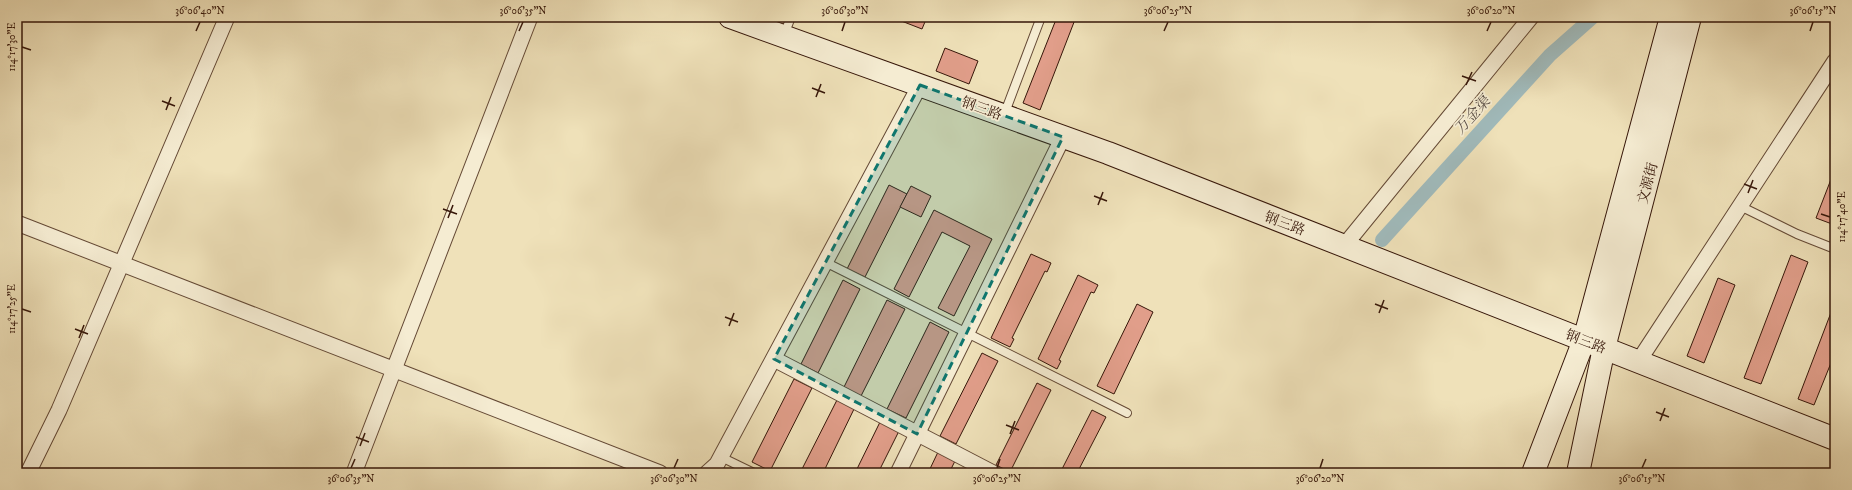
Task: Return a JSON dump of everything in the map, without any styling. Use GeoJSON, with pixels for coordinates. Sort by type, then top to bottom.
{"type":"FeatureCollection","features":[{"type":"Feature","properties":{"kind":"street"},"geometry":{"type":"LineString","coordinates":[[28,473],[59,410],[228,17]]}},
{"type":"Feature","properties":{"kind":"street"},"geometry":{"type":"LineString","coordinates":[[354,473],[530,17]]}},
{"type":"Feature","properties":{"kind":"street","name":"钢三路"},"geometry":{"type":"LineString","coordinates":[[730,17],[787,27],[920,85],[1063,137],[1835,439]]}},
{"type":"Feature","properties":{"kind":"street"},"geometry":{"type":"LineString","coordinates":[[1344,246],[1531,17]]}},
{"type":"Feature","properties":{"kind":"street","name":"文源街"},"geometry":{"type":"LineString","coordinates":[[1533,473],[1584,340],[1671,17]]}},
{"type":"Feature","properties":{"kind":"street","name":"文源街"},"geometry":{"type":"LineString","coordinates":[[1578,473],[1604,348],[1690,17]]}},
{"type":"Feature","properties":{"kind":"street"},"geometry":{"type":"LineString","coordinates":[[1638,362],[1740,206],[1833,69]]}},
{"type":"Feature","properties":{"kind":"street"},"geometry":{"type":"LineString","coordinates":[[706,473],[718,464],[920,85]]}},
{"type":"Feature","properties":{"kind":"street"},"geometry":{"type":"LineString","coordinates":[[898,473],[1063,137]]}},
{"type":"Feature","properties":{"kind":"street"},"geometry":{"type":"LineString","coordinates":[[17,222],[660,473]]}},
{"type":"Feature","properties":{"kind":"street"},"geometry":{"type":"LineString","coordinates":[[774,359],[993,473]]}},
{"type":"Feature","properties":{"kind":"lane"},"geometry":{"type":"LineString","coordinates":[[1003,115],[1041,17]]}},
{"type":"Feature","properties":{"kind":"lane"},"geometry":{"type":"LineString","coordinates":[[1740,206],[1797,234],[1835,249]]}},
{"type":"Feature","properties":{"kind":"lane"},"geometry":{"type":"LineString","coordinates":[[825,262],[1127,413]]}},
{"type":"Feature","properties":{"kind":"lane"},"geometry":{"type":"LineString","coordinates":[[721,457],[754,473]]}},
{"type":"Feature","properties":{"kind":"highlighted area"},"geometry":{"type":"Polygon","coordinates":[[[920,85],[1063,137],[917,434],[774,359],[920,85]]]}},
{"type":"Feature","properties":{"kind":"building"},"geometry":{"type":"Polygon","coordinates":[[[891,17],[927,17],[922,29],[891,17]]]}},
{"type":"Feature","properties":{"kind":"building"},"geometry":{"type":"Polygon","coordinates":[[[1057,17],[1076,17],[1040,110],[1023,103],[1057,17]]]}},
{"type":"Feature","properties":{"kind":"building"},"geometry":{"type":"Polygon","coordinates":[[[945,48],[978,61],[969,84],[936,71],[945,48]]]}},
{"type":"Feature","properties":{"kind":"building"},"geometry":{"type":"Polygon","coordinates":[[[1835,169],[1835,217],[1832,224],[1816,218],[1835,169]]]}},
{"type":"Feature","properties":{"kind":"building"},"geometry":{"type":"Polygon","coordinates":[[[889,185],[907,194],[865,277],[847,269],[889,185]]]}},
{"type":"Feature","properties":{"kind":"building"},"geometry":{"type":"Polygon","coordinates":[[[911,186],[931,196],[921,217],[900,207],[911,186]]]}},
{"type":"Feature","properties":{"kind":"building"},"geometry":{"type":"Polygon","coordinates":[[[934,210],[992,239],[954,316],[938,308],[970,246],[942,232],[909,297],[894,289],[934,210]]]}},
{"type":"Feature","properties":{"kind":"building"},"geometry":{"type":"Polygon","coordinates":[[[1031,254],[1051,263],[1047,272],[1045,271],[1012,338],[1014,339],[1010,347],[991,338],[1031,254]]]}},
{"type":"Feature","properties":{"kind":"building"},"geometry":{"type":"Polygon","coordinates":[[[1791,255],[1808,262],[1761,384],[1744,378],[1791,255]]]}},
{"type":"Feature","properties":{"kind":"building"},"geometry":{"type":"Polygon","coordinates":[[[1078,275],[1098,285],[1094,293],[1091,292],[1059,360],[1061,361],[1057,369],[1038,359],[1078,275]]]}},
{"type":"Feature","properties":{"kind":"building"},"geometry":{"type":"Polygon","coordinates":[[[1718,278],[1735,285],[1704,363],[1687,356],[1718,278]]]}},
{"type":"Feature","properties":{"kind":"building"},"geometry":{"type":"Polygon","coordinates":[[[843,280],[860,289],[818,373],[801,364],[843,280]]]}},
{"type":"Feature","properties":{"kind":"building"},"geometry":{"type":"Polygon","coordinates":[[[887,300],[905,309],[861,396],[844,387],[887,300]]]}},
{"type":"Feature","properties":{"kind":"building"},"geometry":{"type":"Polygon","coordinates":[[[1835,302],[1835,353],[1814,405],[1798,399],[1835,302]]]}},
{"type":"Feature","properties":{"kind":"building"},"geometry":{"type":"Polygon","coordinates":[[[1137,304],[1153,312],[1114,394],[1097,386],[1137,304]]]}},
{"type":"Feature","properties":{"kind":"building"},"geometry":{"type":"Polygon","coordinates":[[[930,322],[949,332],[906,418],[887,409],[930,322]]]}},
{"type":"Feature","properties":{"kind":"building"},"geometry":{"type":"Polygon","coordinates":[[[982,353],[998,361],[956,444],[940,436],[982,353]]]}},
{"type":"Feature","properties":{"kind":"building"},"geometry":{"type":"Polygon","coordinates":[[[794,379],[812,388],[770,471],[752,462],[794,379]]]}},
{"type":"Feature","properties":{"kind":"building"},"geometry":{"type":"Polygon","coordinates":[[[1037,383],[1051,390],[1010,472],[996,465],[1037,383]]]}},
{"type":"Feature","properties":{"kind":"building"},"geometry":{"type":"Polygon","coordinates":[[[838,398],[855,407],[823,473],[800,473],[838,398]]]}},
{"type":"Feature","properties":{"kind":"building"},"geometry":{"type":"Polygon","coordinates":[[[1092,410],[1106,417],[1077,473],[1060,473],[1092,410]]]}},
{"type":"Feature","properties":{"kind":"building"},"geometry":{"type":"Polygon","coordinates":[[[881,420],[900,429],[878,473],[855,473],[881,420]]]}},
{"type":"Feature","properties":{"kind":"building"},"geometry":{"type":"Polygon","coordinates":[[[938,452],[955,461],[949,473],[928,473],[938,452]]]}},
{"type":"Feature","properties":{"kind":"waterway","name":"万金渠"},"geometry":{"type":"LineString","coordinates":[[1382,240],[1550,55],[1593,17]]}}]}
